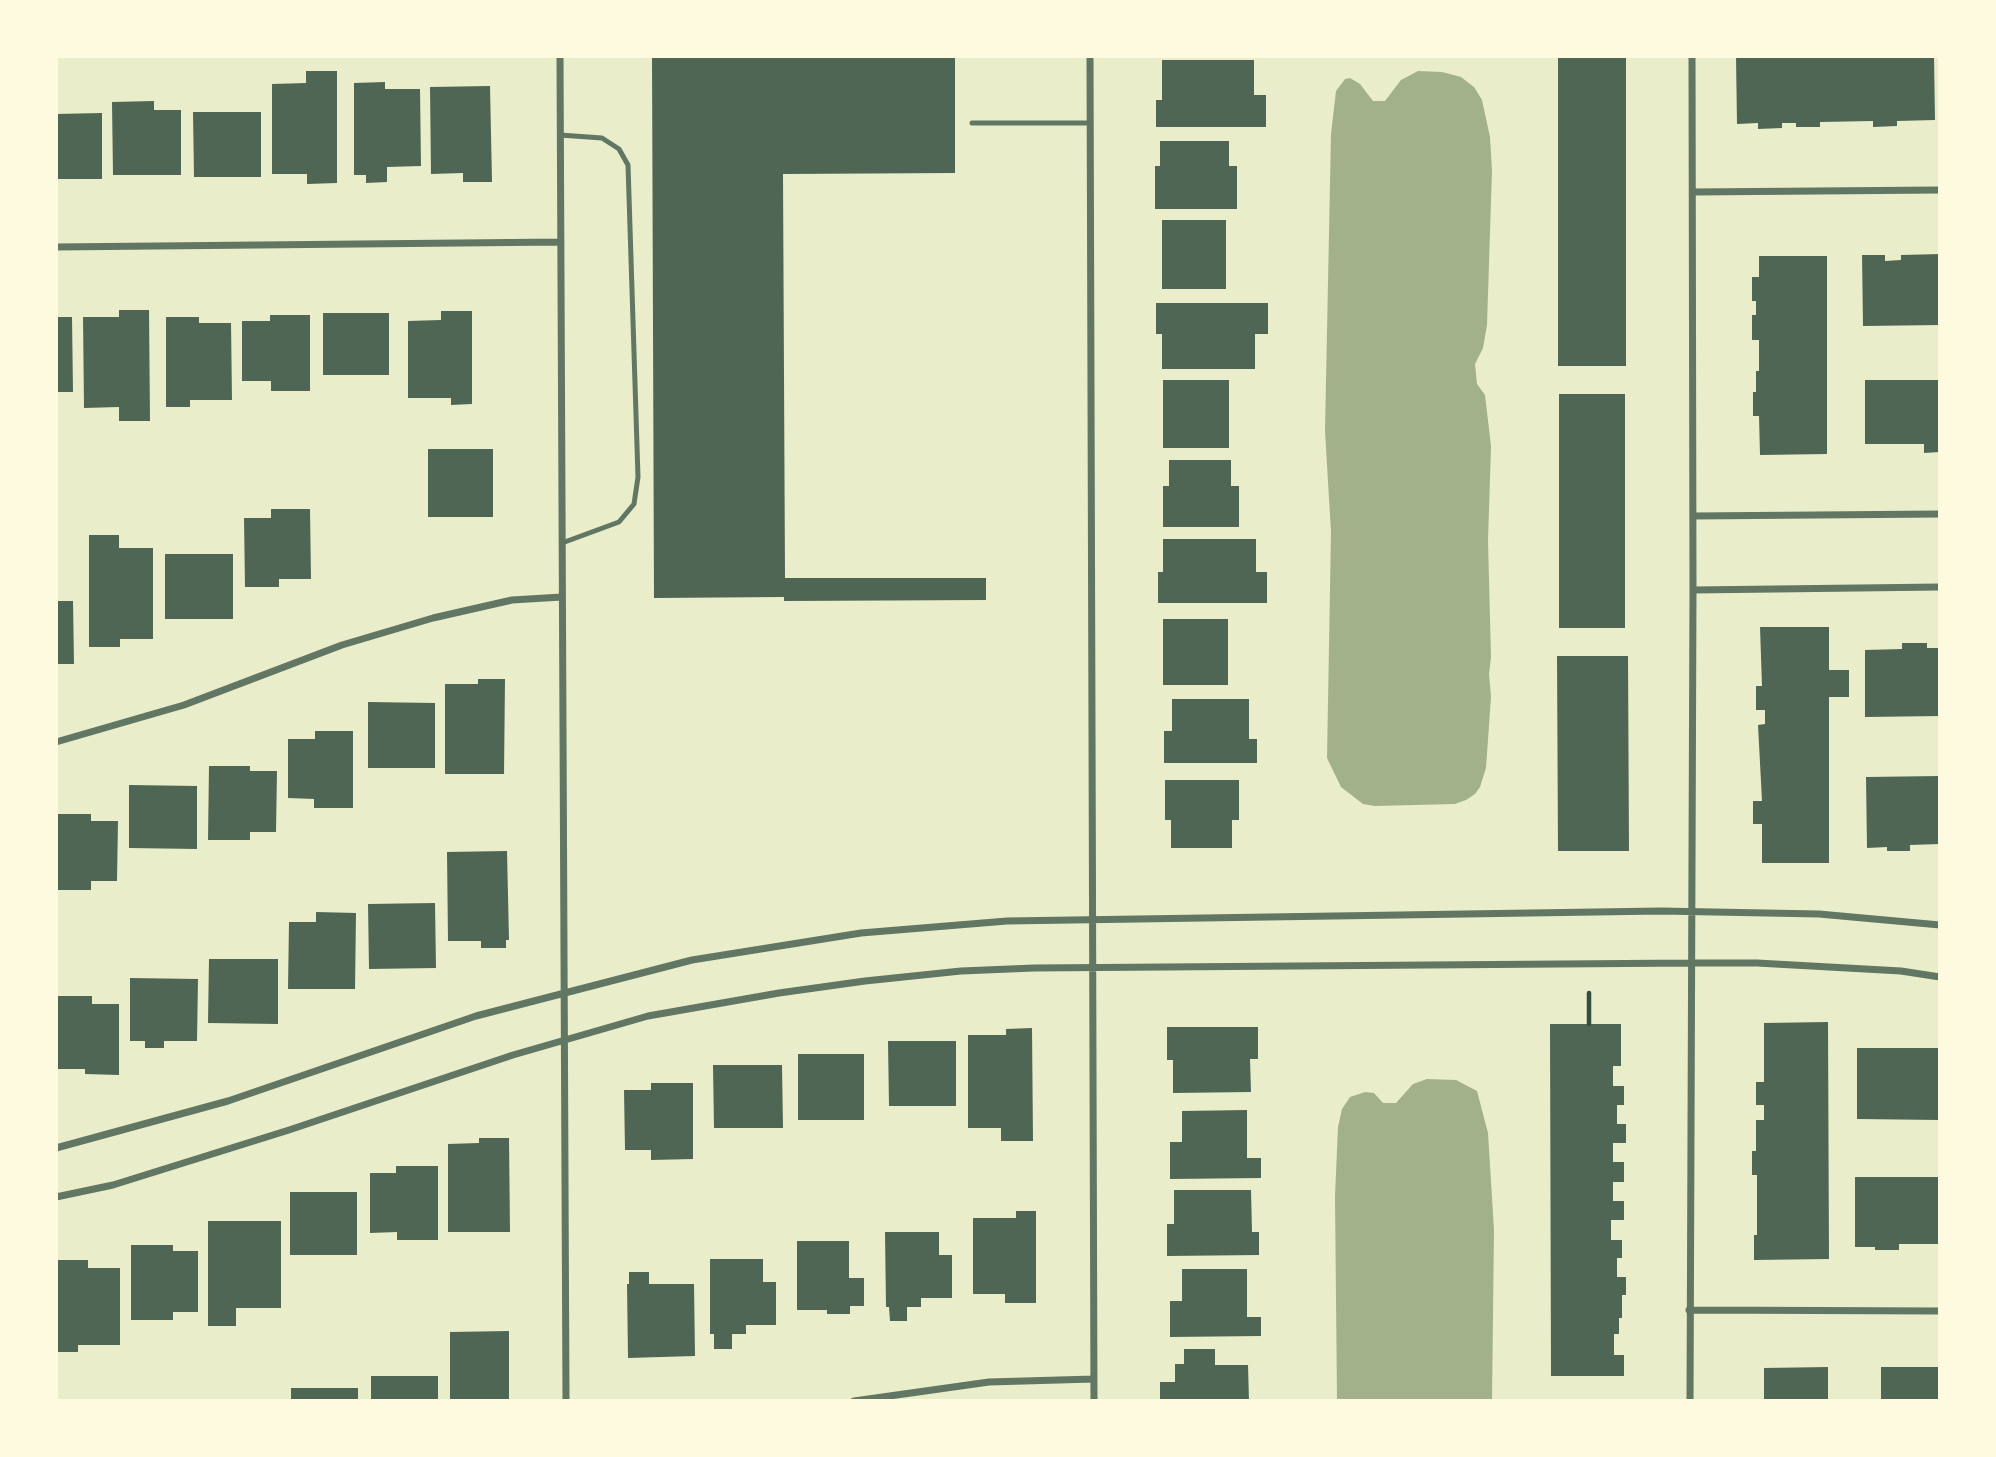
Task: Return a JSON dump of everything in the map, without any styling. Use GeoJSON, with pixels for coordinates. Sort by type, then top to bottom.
{"type":"FeatureCollection","features":[{"type":"Feature","properties":{"kind":"street"},"geometry":{"type":"LineString","coordinates":[[560,56],[566,1401]]}},
{"type":"Feature","properties":{"kind":"street"},"geometry":{"type":"LineString","coordinates":[[1090,56],[1094,1401]]}},
{"type":"Feature","properties":{"kind":"street"},"geometry":{"type":"LineString","coordinates":[[1690,1401],[1692,56]]}},
{"type":"Feature","properties":{"kind":"street"},"geometry":{"type":"LineString","coordinates":[[1693,192],[1940,190]]}},
{"type":"Feature","properties":{"kind":"street"},"geometry":{"type":"LineString","coordinates":[[56,247],[561,242]]}},
{"type":"Feature","properties":{"kind":"street"},"geometry":{"type":"LineString","coordinates":[[1693,516],[1940,513]]}},
{"type":"Feature","properties":{"kind":"street"},"geometry":{"type":"LineString","coordinates":[[1693,590],[1940,587]]}},
{"type":"Feature","properties":{"kind":"street"},"geometry":{"type":"LineString","coordinates":[[56,742],[184,705],[342,645],[433,618],[513,600],[562,597]]}},
{"type":"Feature","properties":{"kind":"street"},"geometry":{"type":"LineString","coordinates":[[56,1148],[228,1101],[476,1016],[692,960],[861,933],[1007,920],[1691,911],[1819,914],[1940,925]]}},
{"type":"Feature","properties":{"kind":"street"},"geometry":{"type":"LineString","coordinates":[[56,1198],[126,1181],[513,1055],[648,1016],[779,993],[961,971],[1691,963],[1901,971],[1940,977]]}},
{"type":"Feature","properties":{"kind":"street"},"geometry":{"type":"LineString","coordinates":[[1689,1310],[1940,1311]]}},
{"type":"Feature","properties":{"kind":"street"},"geometry":{"type":"LineString","coordinates":[[854,1401],[989,1382],[1094,1380]]}},
{"type":"Feature","properties":{"kind":"lane"},"geometry":{"type":"LineString","coordinates":[[972,123],[1090,123]]}},
{"type":"Feature","properties":{"kind":"lane"},"geometry":{"type":"LineString","coordinates":[[560,135],[601,138],[619,149],[628,165],[638,477],[634,504],[619,522],[562,544]]}},
{"type":"Feature","properties":{"kind":"path"},"geometry":{"type":"LineString","coordinates":[[1589,993],[1589,1024]]}},
{"type":"Feature","properties":{"kind":"shaded area"},"geometry":{"type":"Polygon","coordinates":[[[1418,71],[1442,72],[1461,77],[1474,87],[1482,100],[1490,137],[1492,170],[1487,325],[1483,348],[1475,364],[1477,384],[1485,395],[1491,446],[1488,541],[1491,697],[1486,768],[1475,794],[1455,804],[1375,806],[1363,804],[1341,787],[1327,758],[1331,532],[1325,431],[1331,134],[1336,91],[1345,79],[1350,78],[1360,84],[1373,101],[1385,101],[1401,80],[1418,71]]]}},
{"type":"Feature","properties":{"kind":"shaded area"},"geometry":{"type":"Polygon","coordinates":[[[1427,1079],[1456,1080],[1477,1091],[1488,1133],[1494,1230],[1492,1401],[1337,1401],[1335,1196],[1338,1127],[1342,1109],[1350,1097],[1365,1092],[1374,1093],[1383,1103],[1396,1103],[1413,1084],[1427,1079]]]}},
{"type":"Feature","properties":{"kind":"building"},"geometry":{"type":"Polygon","coordinates":[[[652,56],[955,56],[955,173],[783,174],[785,578],[986,578],[986,600],[784,601],[784,597],[654,598],[652,56]]]}},
{"type":"Feature","properties":{"kind":"building"},"geometry":{"type":"Polygon","coordinates":[[[1558,56],[1626,56],[1626,366],[1558,366],[1558,56]]]}},
{"type":"Feature","properties":{"kind":"building"},"geometry":{"type":"Polygon","coordinates":[[[1736,56],[1934,56],[1935,120],[1897,121],[1897,126],[1873,127],[1873,121],[1820,122],[1820,127],[1796,127],[1796,123],[1782,123],[1782,128],[1758,129],[1758,123],[1737,124],[1736,56]]]}},
{"type":"Feature","properties":{"kind":"building"},"geometry":{"type":"Polygon","coordinates":[[[1162,60],[1254,60],[1254,95],[1266,95],[1266,127],[1156,127],[1156,100],[1162,100],[1162,60]]]}},
{"type":"Feature","properties":{"kind":"building"},"geometry":{"type":"Polygon","coordinates":[[[306,71],[337,71],[337,183],[307,184],[307,174],[272,174],[272,84],[306,83],[306,71]]]}},
{"type":"Feature","properties":{"kind":"building"},"geometry":{"type":"Polygon","coordinates":[[[385,82],[385,89],[420,89],[421,166],[387,167],[387,182],[366,183],[366,175],[354,175],[354,83],[385,82]]]}},
{"type":"Feature","properties":{"kind":"building"},"geometry":{"type":"Polygon","coordinates":[[[490,86],[492,182],[463,182],[463,173],[431,174],[430,87],[490,86]]]}},
{"type":"Feature","properties":{"kind":"building"},"geometry":{"type":"Polygon","coordinates":[[[154,101],[154,110],[181,110],[181,175],[113,175],[112,102],[154,101]]]}},
{"type":"Feature","properties":{"kind":"building"},"geometry":{"type":"Polygon","coordinates":[[[193,112],[261,112],[261,177],[194,177],[193,112]]]}},
{"type":"Feature","properties":{"kind":"building"},"geometry":{"type":"Polygon","coordinates":[[[102,113],[102,179],[56,179],[56,114],[102,113]]]}},
{"type":"Feature","properties":{"kind":"building"},"geometry":{"type":"Polygon","coordinates":[[[1160,141],[1229,141],[1229,166],[1237,166],[1237,209],[1155,209],[1155,166],[1160,166],[1160,141]]]}},
{"type":"Feature","properties":{"kind":"building"},"geometry":{"type":"Polygon","coordinates":[[[1162,220],[1226,220],[1226,289],[1162,289],[1162,220]]]}},
{"type":"Feature","properties":{"kind":"building"},"geometry":{"type":"Polygon","coordinates":[[[1940,254],[1940,325],[1863,326],[1862,255],[1885,255],[1885,261],[1901,260],[1901,255],[1940,254]]]}},
{"type":"Feature","properties":{"kind":"building"},"geometry":{"type":"Polygon","coordinates":[[[1759,256],[1827,256],[1827,454],[1760,455],[1759,416],[1753,416],[1753,392],[1756,392],[1756,371],[1759,371],[1759,340],[1752,340],[1752,315],[1756,315],[1756,301],[1752,301],[1752,277],[1759,277],[1759,256]]]}},
{"type":"Feature","properties":{"kind":"building"},"geometry":{"type":"Polygon","coordinates":[[[1156,303],[1268,303],[1268,334],[1255,334],[1255,369],[1162,369],[1162,334],[1156,334],[1156,303]]]}},
{"type":"Feature","properties":{"kind":"building"},"geometry":{"type":"Polygon","coordinates":[[[119,310],[149,310],[150,421],[119,421],[119,407],[84,408],[83,317],[119,317],[119,310]]]}},
{"type":"Feature","properties":{"kind":"building"},"geometry":{"type":"Polygon","coordinates":[[[441,311],[472,311],[472,404],[451,405],[451,398],[408,398],[408,321],[441,320],[441,311]]]}},
{"type":"Feature","properties":{"kind":"building"},"geometry":{"type":"Polygon","coordinates":[[[323,313],[389,313],[389,375],[323,375],[323,313]]]}},
{"type":"Feature","properties":{"kind":"building"},"geometry":{"type":"Polygon","coordinates":[[[270,315],[310,315],[310,391],[271,391],[271,381],[242,381],[242,321],[270,321],[270,315]]]}},
{"type":"Feature","properties":{"kind":"building"},"geometry":{"type":"Polygon","coordinates":[[[56,317],[72,317],[73,392],[56,392],[56,317]]]}},
{"type":"Feature","properties":{"kind":"building"},"geometry":{"type":"Polygon","coordinates":[[[166,317],[199,317],[199,323],[231,323],[232,400],[190,400],[190,407],[166,407],[166,317]]]}},
{"type":"Feature","properties":{"kind":"building"},"geometry":{"type":"Polygon","coordinates":[[[1163,380],[1229,380],[1229,448],[1163,448],[1163,380]]]}},
{"type":"Feature","properties":{"kind":"building"},"geometry":{"type":"Polygon","coordinates":[[[1865,380],[1940,380],[1940,452],[1924,453],[1924,444],[1865,444],[1865,380]]]}},
{"type":"Feature","properties":{"kind":"building"},"geometry":{"type":"Polygon","coordinates":[[[1559,394],[1625,394],[1625,628],[1559,628],[1559,394]]]}},
{"type":"Feature","properties":{"kind":"building"},"geometry":{"type":"Polygon","coordinates":[[[428,449],[493,449],[493,517],[428,517],[428,449]]]}},
{"type":"Feature","properties":{"kind":"building"},"geometry":{"type":"Polygon","coordinates":[[[1169,460],[1231,460],[1231,486],[1239,486],[1239,527],[1163,527],[1163,486],[1169,486],[1169,460]]]}},
{"type":"Feature","properties":{"kind":"building"},"geometry":{"type":"Polygon","coordinates":[[[271,509],[310,509],[311,579],[279,579],[279,587],[245,587],[244,518],[271,518],[271,509]]]}},
{"type":"Feature","properties":{"kind":"building"},"geometry":{"type":"Polygon","coordinates":[[[89,535],[119,535],[119,548],[153,548],[153,639],[120,639],[120,647],[89,647],[89,535]]]}},
{"type":"Feature","properties":{"kind":"building"},"geometry":{"type":"Polygon","coordinates":[[[1163,539],[1256,539],[1256,572],[1267,572],[1267,603],[1158,603],[1158,572],[1163,572],[1163,539]]]}},
{"type":"Feature","properties":{"kind":"building"},"geometry":{"type":"Polygon","coordinates":[[[165,554],[233,554],[233,619],[165,619],[165,554]]]}},
{"type":"Feature","properties":{"kind":"building"},"geometry":{"type":"Polygon","coordinates":[[[56,601],[73,601],[74,664],[56,664],[56,601]]]}},
{"type":"Feature","properties":{"kind":"building"},"geometry":{"type":"Polygon","coordinates":[[[1163,619],[1228,619],[1228,685],[1163,685],[1163,619]]]}},
{"type":"Feature","properties":{"kind":"building"},"geometry":{"type":"Polygon","coordinates":[[[1760,627],[1829,627],[1829,670],[1849,670],[1849,697],[1829,697],[1829,863],[1762,863],[1762,824],[1753,824],[1753,801],[1762,801],[1758,725],[1765,724],[1765,710],[1756,710],[1756,686],[1762,686],[1760,627]]]}},
{"type":"Feature","properties":{"kind":"building"},"geometry":{"type":"Polygon","coordinates":[[[1902,643],[1927,643],[1927,648],[1940,648],[1940,716],[1865,717],[1865,650],[1902,649],[1902,643]]]}},
{"type":"Feature","properties":{"kind":"building"},"geometry":{"type":"Polygon","coordinates":[[[1557,656],[1628,656],[1629,851],[1558,851],[1557,656]]]}},
{"type":"Feature","properties":{"kind":"building"},"geometry":{"type":"Polygon","coordinates":[[[478,679],[505,679],[504,774],[445,774],[445,684],[478,684],[478,679]]]}},
{"type":"Feature","properties":{"kind":"building"},"geometry":{"type":"Polygon","coordinates":[[[1172,699],[1249,699],[1249,739],[1257,739],[1257,763],[1164,763],[1164,731],[1172,731],[1172,699]]]}},
{"type":"Feature","properties":{"kind":"building"},"geometry":{"type":"Polygon","coordinates":[[[368,702],[435,703],[435,768],[368,768],[368,702]]]}},
{"type":"Feature","properties":{"kind":"building"},"geometry":{"type":"Polygon","coordinates":[[[315,731],[353,731],[353,808],[314,808],[314,799],[288,798],[288,739],[315,739],[315,731]]]}},
{"type":"Feature","properties":{"kind":"building"},"geometry":{"type":"Polygon","coordinates":[[[209,766],[250,766],[250,771],[277,771],[276,832],[250,832],[250,840],[208,840],[209,766]]]}},
{"type":"Feature","properties":{"kind":"building"},"geometry":{"type":"Polygon","coordinates":[[[1940,776],[1940,844],[1910,845],[1910,851],[1887,851],[1887,847],[1867,848],[1866,777],[1940,776]]]}},
{"type":"Feature","properties":{"kind":"building"},"geometry":{"type":"Polygon","coordinates":[[[1165,780],[1239,780],[1239,820],[1232,820],[1232,848],[1171,848],[1171,820],[1165,820],[1165,780]]]}},
{"type":"Feature","properties":{"kind":"building"},"geometry":{"type":"Polygon","coordinates":[[[129,785],[197,786],[197,849],[129,848],[129,785]]]}},
{"type":"Feature","properties":{"kind":"building"},"geometry":{"type":"Polygon","coordinates":[[[56,814],[91,814],[91,821],[118,821],[117,881],[91,881],[91,890],[56,890],[56,814]]]}},
{"type":"Feature","properties":{"kind":"building"},"geometry":{"type":"Polygon","coordinates":[[[507,851],[509,940],[506,940],[506,948],[481,948],[481,941],[448,941],[447,852],[507,851]]]}},
{"type":"Feature","properties":{"kind":"building"},"geometry":{"type":"Polygon","coordinates":[[[435,903],[436,968],[369,969],[368,904],[435,903]]]}},
{"type":"Feature","properties":{"kind":"building"},"geometry":{"type":"Polygon","coordinates":[[[316,912],[356,913],[355,989],[288,989],[289,922],[316,922],[316,912]]]}},
{"type":"Feature","properties":{"kind":"building"},"geometry":{"type":"Polygon","coordinates":[[[209,959],[278,959],[278,1024],[208,1023],[209,959]]]}},
{"type":"Feature","properties":{"kind":"building"},"geometry":{"type":"Polygon","coordinates":[[[130,978],[198,979],[197,1041],[164,1041],[164,1048],[145,1048],[145,1041],[130,1041],[130,978]]]}},
{"type":"Feature","properties":{"kind":"building"},"geometry":{"type":"Polygon","coordinates":[[[56,996],[92,996],[92,1004],[119,1004],[119,1075],[85,1074],[85,1069],[56,1069],[56,996]]]}},
{"type":"Feature","properties":{"kind":"building"},"geometry":{"type":"Polygon","coordinates":[[[1828,1022],[1829,1259],[1754,1260],[1754,1235],[1757,1235],[1757,1175],[1752,1175],[1752,1151],[1756,1151],[1756,1120],[1764,1120],[1764,1105],[1756,1105],[1756,1082],[1764,1082],[1764,1023],[1828,1022]]]}},
{"type":"Feature","properties":{"kind":"building"},"geometry":{"type":"Polygon","coordinates":[[[1550,1024],[1621,1024],[1621,1066],[1613,1066],[1613,1086],[1624,1086],[1624,1105],[1617,1105],[1617,1124],[1626,1124],[1626,1143],[1613,1143],[1613,1162],[1624,1162],[1624,1182],[1613,1182],[1613,1201],[1624,1201],[1624,1220],[1611,1220],[1611,1240],[1622,1240],[1622,1258],[1617,1258],[1617,1277],[1626,1277],[1626,1295],[1622,1295],[1619,1334],[1614,1334],[1614,1355],[1624,1355],[1624,1376],[1551,1376],[1550,1024]]]}},
{"type":"Feature","properties":{"kind":"building"},"geometry":{"type":"Polygon","coordinates":[[[1167,1027],[1258,1027],[1258,1059],[1250,1059],[1251,1092],[1173,1093],[1173,1060],[1167,1060],[1167,1027]]]}},
{"type":"Feature","properties":{"kind":"building"},"geometry":{"type":"Polygon","coordinates":[[[1032,1028],[1033,1141],[1001,1141],[1001,1128],[968,1128],[968,1035],[1006,1035],[1006,1029],[1032,1028]]]}},
{"type":"Feature","properties":{"kind":"building"},"geometry":{"type":"Polygon","coordinates":[[[888,1041],[956,1041],[956,1106],[889,1106],[888,1041]]]}},
{"type":"Feature","properties":{"kind":"building"},"geometry":{"type":"Polygon","coordinates":[[[1857,1048],[1940,1048],[1940,1120],[1857,1119],[1857,1048]]]}},
{"type":"Feature","properties":{"kind":"building"},"geometry":{"type":"Polygon","coordinates":[[[798,1054],[864,1054],[864,1120],[798,1120],[798,1054]]]}},
{"type":"Feature","properties":{"kind":"building"},"geometry":{"type":"Polygon","coordinates":[[[713,1065],[782,1065],[783,1128],[714,1128],[713,1065]]]}},
{"type":"Feature","properties":{"kind":"building"},"geometry":{"type":"Polygon","coordinates":[[[651,1083],[693,1083],[693,1159],[651,1160],[651,1150],[625,1150],[624,1090],[651,1090],[651,1083]]]}},
{"type":"Feature","properties":{"kind":"building"},"geometry":{"type":"Polygon","coordinates":[[[1247,1110],[1247,1158],[1261,1158],[1261,1178],[1170,1179],[1170,1142],[1182,1142],[1182,1111],[1247,1110]]]}},
{"type":"Feature","properties":{"kind":"building"},"geometry":{"type":"Polygon","coordinates":[[[479,1138],[509,1138],[510,1232],[448,1232],[448,1144],[479,1143],[479,1138]]]}},
{"type":"Feature","properties":{"kind":"building"},"geometry":{"type":"Polygon","coordinates":[[[396,1166],[438,1166],[438,1240],[397,1240],[397,1232],[370,1233],[370,1173],[396,1173],[396,1166]]]}},
{"type":"Feature","properties":{"kind":"building"},"geometry":{"type":"Polygon","coordinates":[[[1855,1177],[1940,1177],[1940,1244],[1899,1244],[1899,1250],[1855,1247],[1855,1177]]]}},
{"type":"Feature","properties":{"kind":"building"},"geometry":{"type":"Polygon","coordinates":[[[1174,1190],[1251,1190],[1252,1232],[1259,1232],[1259,1255],[1167,1256],[1167,1224],[1174,1224],[1174,1190]]]}},
{"type":"Feature","properties":{"kind":"building"},"geometry":{"type":"Polygon","coordinates":[[[290,1192],[357,1192],[357,1255],[290,1255],[290,1192]]]}},
{"type":"Feature","properties":{"kind":"building"},"geometry":{"type":"Polygon","coordinates":[[[1016,1211],[1036,1211],[1036,1303],[1005,1303],[1005,1294],[973,1294],[973,1218],[1016,1218],[1016,1211]]]}},
{"type":"Feature","properties":{"kind":"building"},"geometry":{"type":"Polygon","coordinates":[[[208,1221],[281,1221],[281,1308],[236,1308],[236,1326],[208,1326],[208,1221]]]}},
{"type":"Feature","properties":{"kind":"building"},"geometry":{"type":"Polygon","coordinates":[[[885,1232],[939,1232],[939,1255],[952,1255],[952,1298],[921,1298],[921,1307],[907,1307],[907,1321],[890,1321],[889,1307],[886,1307],[885,1232]]]}},
{"type":"Feature","properties":{"kind":"building"},"geometry":{"type":"Polygon","coordinates":[[[797,1241],[849,1241],[849,1278],[864,1278],[864,1306],[850,1306],[850,1314],[827,1314],[827,1310],[797,1310],[797,1241]]]}},
{"type":"Feature","properties":{"kind":"building"},"geometry":{"type":"Polygon","coordinates":[[[131,1245],[173,1245],[173,1251],[198,1251],[198,1312],[173,1312],[173,1320],[131,1320],[131,1245]]]}},
{"type":"Feature","properties":{"kind":"building"},"geometry":{"type":"Polygon","coordinates":[[[710,1259],[763,1259],[763,1282],[776,1282],[776,1325],[746,1325],[746,1334],[732,1334],[732,1349],[714,1349],[714,1334],[710,1334],[710,1259]]]}},
{"type":"Feature","properties":{"kind":"building"},"geometry":{"type":"Polygon","coordinates":[[[56,1260],[88,1260],[88,1268],[120,1268],[120,1345],[78,1345],[78,1352],[56,1352],[56,1260]]]}},
{"type":"Feature","properties":{"kind":"building"},"geometry":{"type":"Polygon","coordinates":[[[1182,1269],[1247,1269],[1247,1317],[1261,1317],[1261,1336],[1170,1337],[1170,1301],[1182,1301],[1182,1269]]]}},
{"type":"Feature","properties":{"kind":"building"},"geometry":{"type":"Polygon","coordinates":[[[629,1272],[649,1272],[649,1284],[694,1284],[695,1356],[628,1358],[629,1272]]]}},
{"type":"Feature","properties":{"kind":"building"},"geometry":{"type":"Polygon","coordinates":[[[509,1331],[509,1401],[450,1401],[450,1332],[509,1331]]]}},
{"type":"Feature","properties":{"kind":"building"},"geometry":{"type":"Polygon","coordinates":[[[1184,1349],[1215,1349],[1215,1365],[1248,1365],[1249,1401],[1160,1401],[1160,1382],[1175,1382],[1175,1364],[1184,1364],[1184,1349]]]}},
{"type":"Feature","properties":{"kind":"building"},"geometry":{"type":"Polygon","coordinates":[[[1828,1367],[1828,1401],[1764,1401],[1764,1368],[1828,1367]]]}},
{"type":"Feature","properties":{"kind":"building"},"geometry":{"type":"Polygon","coordinates":[[[1881,1367],[1940,1367],[1940,1401],[1881,1401],[1881,1367]]]}},
{"type":"Feature","properties":{"kind":"building"},"geometry":{"type":"Polygon","coordinates":[[[371,1376],[438,1376],[438,1401],[371,1401],[371,1376]]]}},
{"type":"Feature","properties":{"kind":"building"},"geometry":{"type":"Polygon","coordinates":[[[291,1388],[358,1388],[358,1401],[291,1401],[291,1388]]]}}]}
